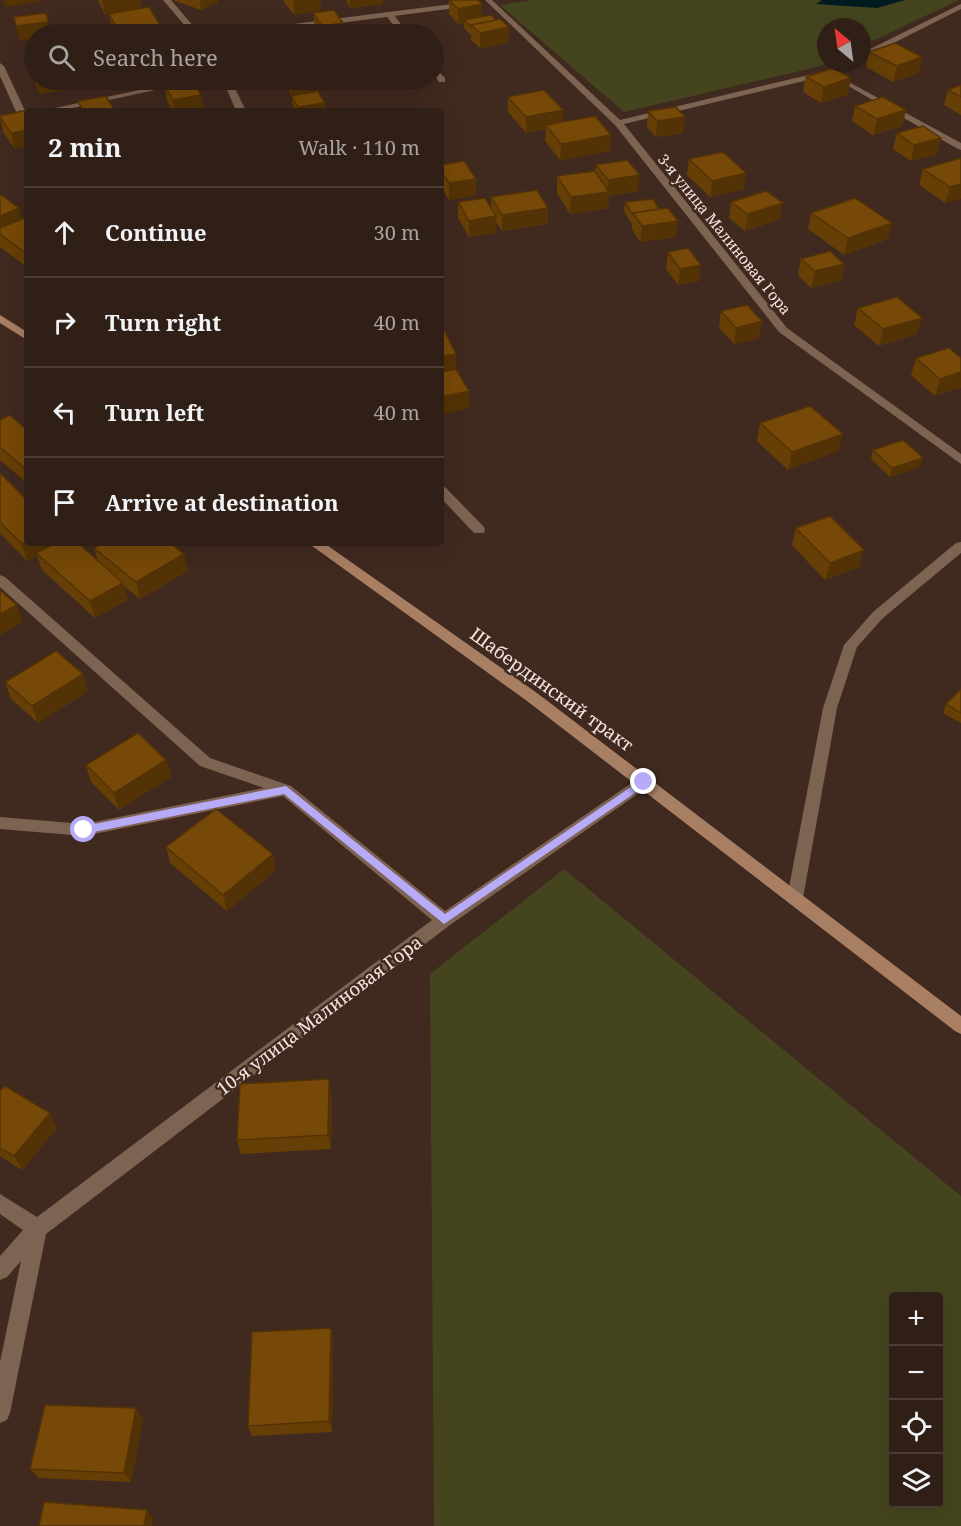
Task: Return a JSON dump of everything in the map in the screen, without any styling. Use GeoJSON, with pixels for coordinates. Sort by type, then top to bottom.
{"type":"FeatureCollection","features":[{"type":"Feature","properties":{"kind":"main road"},"geometry":{"type":"LineString","coordinates":[[0,318],[24,335]]}},
{"type":"Feature","properties":{"kind":"main road","name":"Шабердинский тракт"},"geometry":{"type":"LineString","coordinates":[[319,546],[532,697],[961,1026]]}},
{"type":"Feature","properties":{"kind":"street"},"geometry":{"type":"LineString","coordinates":[[167,0],[187,24]]}},
{"type":"Feature","properties":{"kind":"street"},"geometry":{"type":"LineString","coordinates":[[314,24],[493,1]]}},
{"type":"Feature","properties":{"kind":"street","name":"3-я улица Малиновая Гора"},"geometry":{"type":"LineString","coordinates":[[493,1],[618,123],[783,330],[961,460]]}},
{"type":"Feature","properties":{"kind":"street"},"geometry":{"type":"LineString","coordinates":[[871,51],[961,6]]}},
{"type":"Feature","properties":{"kind":"street"},"geometry":{"type":"LineString","coordinates":[[389,14],[396,24]]}},
{"type":"Feature","properties":{"kind":"street"},"geometry":{"type":"LineString","coordinates":[[0,66],[24,113]]}},
{"type":"Feature","properties":{"kind":"street"},"geometry":{"type":"LineString","coordinates":[[618,123],[828,73],[961,147]]}},
{"type":"Feature","properties":{"kind":"street"},"geometry":{"type":"LineString","coordinates":[[61,108],[148,90]]}},
{"type":"Feature","properties":{"kind":"street"},"geometry":{"type":"LineString","coordinates":[[232,90],[240,108]]}},
{"type":"Feature","properties":{"kind":"street"},"geometry":{"type":"LineString","coordinates":[[11,118],[24,115]]}},
{"type":"Feature","properties":{"kind":"street"},"geometry":{"type":"LineString","coordinates":[[444,493],[479,530]]}},
{"type":"Feature","properties":{"kind":"street"},"geometry":{"type":"LineString","coordinates":[[795,898],[830,708],[851,645],[878,615],[961,546]]}},
{"type":"Feature","properties":{"kind":"street"},"geometry":{"type":"LineString","coordinates":[[0,580],[204,762],[286,790],[444,920]]}},
{"type":"Feature","properties":{"kind":"street","name":"10-я улица Малиновая Гора"},"geometry":{"type":"LineString","coordinates":[[0,1270],[37,1229],[444,920],[644,782]]}},
{"type":"Feature","properties":{"kind":"street"},"geometry":{"type":"LineString","coordinates":[[0,823],[84,830],[286,790]]}},
{"type":"Feature","properties":{"kind":"street"},"geometry":{"type":"LineString","coordinates":[[0,1203],[37,1229],[0,1413]]}},
{"type":"Feature","properties":{"kind":"shaded area"},"geometry":{"type":"Polygon","coordinates":[[[533,0],[959,0],[871,42],[871,18],[817,18],[817,67],[624,112],[500,5],[533,0]]]}},
{"type":"Feature","properties":{"kind":"shaded area"},"geometry":{"type":"Polygon","coordinates":[[[564,869],[961,1196],[961,1526],[434,1526],[430,974],[564,869]]]}},
{"type":"Feature","properties":{"kind":"water"},"geometry":{"type":"Polygon","coordinates":[[[822,0],[905,0],[877,8],[816,4],[822,0]]]}},
{"type":"Feature","properties":{"kind":"building"},"geometry":{"type":"Polygon","coordinates":[[[449,0],[478,0],[482,4],[458,9],[449,0]]]}},
{"type":"Feature","properties":{"kind":"building"},"geometry":{"type":"Polygon","coordinates":[[[149,7],[159,24],[115,24],[109,14],[149,7]]]}},
{"type":"Feature","properties":{"kind":"building"},"geometry":{"type":"Polygon","coordinates":[[[334,10],[343,23],[321,24],[313,13],[334,10]]]}},
{"type":"Feature","properties":{"kind":"building"},"geometry":{"type":"Polygon","coordinates":[[[46,13],[48,22],[16,26],[14,17],[46,13]]]}},
{"type":"Feature","properties":{"kind":"building"},"geometry":{"type":"Polygon","coordinates":[[[491,15],[496,20],[471,25],[471,27],[464,20],[491,15]]]}},
{"type":"Feature","properties":{"kind":"building"},"geometry":{"type":"Polygon","coordinates":[[[500,19],[509,27],[480,33],[471,25],[500,19]]]}},
{"type":"Feature","properties":{"kind":"building"},"geometry":{"type":"Polygon","coordinates":[[[895,43],[922,57],[897,66],[871,51],[895,43]]]}},
{"type":"Feature","properties":{"kind":"building"},"geometry":{"type":"Polygon","coordinates":[[[821,72],[840,72],[851,78],[824,87],[806,77],[821,72]]]}},
{"type":"Feature","properties":{"kind":"building"},"geometry":{"type":"Polygon","coordinates":[[[961,85],[961,97],[948,90],[961,85]]]}},
{"type":"Feature","properties":{"kind":"building"},"geometry":{"type":"Polygon","coordinates":[[[167,90],[198,90],[201,95],[173,100],[167,90]]]}},
{"type":"Feature","properties":{"kind":"building"},"geometry":{"type":"Polygon","coordinates":[[[544,90],[563,110],[526,117],[508,97],[544,90]]]}},
{"type":"Feature","properties":{"kind":"building"},"geometry":{"type":"Polygon","coordinates":[[[318,91],[325,103],[298,107],[291,96],[318,91]]]}},
{"type":"Feature","properties":{"kind":"building"},"geometry":{"type":"Polygon","coordinates":[[[106,96],[113,108],[82,108],[78,101],[106,96]]]}},
{"type":"Feature","properties":{"kind":"building"},"geometry":{"type":"Polygon","coordinates":[[[883,97],[906,110],[877,119],[855,106],[883,97]]]}},
{"type":"Feature","properties":{"kind":"building"},"geometry":{"type":"Polygon","coordinates":[[[676,107],[685,117],[657,121],[648,111],[676,107]]]}},
{"type":"Feature","properties":{"kind":"building"},"geometry":{"type":"Polygon","coordinates":[[[24,111],[24,131],[11,133],[0,116],[24,111]]]}},
{"type":"Feature","properties":{"kind":"building"},"geometry":{"type":"Polygon","coordinates":[[[595,116],[611,135],[561,144],[546,125],[595,116]]]}},
{"type":"Feature","properties":{"kind":"building"},"geometry":{"type":"Polygon","coordinates":[[[923,126],[941,138],[914,145],[897,133],[923,126]]]}},
{"type":"Feature","properties":{"kind":"building"},"geometry":{"type":"Polygon","coordinates":[[[723,152],[746,173],[712,181],[689,159],[723,152]]]}},
{"type":"Feature","properties":{"kind":"building"},"geometry":{"type":"Polygon","coordinates":[[[961,158],[961,184],[950,187],[923,169],[961,158]]]}},
{"type":"Feature","properties":{"kind":"building"},"geometry":{"type":"Polygon","coordinates":[[[627,160],[640,175],[608,180],[596,165],[627,160]]]}},
{"type":"Feature","properties":{"kind":"building"},"geometry":{"type":"Polygon","coordinates":[[[464,161],[476,179],[449,183],[444,176],[444,164],[464,161]]]}},
{"type":"Feature","properties":{"kind":"building"},"geometry":{"type":"Polygon","coordinates":[[[595,171],[609,192],[571,197],[557,176],[595,171]]]}},
{"type":"Feature","properties":{"kind":"building"},"geometry":{"type":"Polygon","coordinates":[[[537,190],[548,208],[502,215],[491,197],[537,190]]]}},
{"type":"Feature","properties":{"kind":"building"},"geometry":{"type":"Polygon","coordinates":[[[766,191],[783,203],[748,214],[731,202],[766,191]]]}},
{"type":"Feature","properties":{"kind":"building"},"geometry":{"type":"Polygon","coordinates":[[[0,194],[19,208],[0,216],[0,194]]]}},
{"type":"Feature","properties":{"kind":"building"},"geometry":{"type":"Polygon","coordinates":[[[485,198],[496,216],[469,221],[458,202],[485,198]]]}},
{"type":"Feature","properties":{"kind":"building"},"geometry":{"type":"Polygon","coordinates":[[[855,198],[892,223],[848,238],[811,213],[855,198]]]}},
{"type":"Feature","properties":{"kind":"building"},"geometry":{"type":"Polygon","coordinates":[[[653,199],[659,209],[634,214],[632,214],[625,202],[653,199]]]}},
{"type":"Feature","properties":{"kind":"building"},"geometry":{"type":"Polygon","coordinates":[[[668,208],[678,221],[642,226],[633,213],[668,208]]]}},
{"type":"Feature","properties":{"kind":"building"},"geometry":{"type":"Polygon","coordinates":[[[24,218],[24,252],[0,234],[0,228],[24,218]]]}},
{"type":"Feature","properties":{"kind":"building"},"geometry":{"type":"Polygon","coordinates":[[[688,248],[701,265],[680,269],[668,252],[688,248]]]}},
{"type":"Feature","properties":{"kind":"building"},"geometry":{"type":"Polygon","coordinates":[[[830,251],[844,264],[815,271],[801,259],[830,251]]]}},
{"type":"Feature","properties":{"kind":"building"},"geometry":{"type":"Polygon","coordinates":[[[897,297],[922,318],[883,329],[858,308],[897,297]]]}},
{"type":"Feature","properties":{"kind":"building"},"geometry":{"type":"Polygon","coordinates":[[[747,305],[762,321],[736,328],[721,311],[747,305]]]}},
{"type":"Feature","properties":{"kind":"building"},"geometry":{"type":"Polygon","coordinates":[[[444,330],[456,354],[444,356],[444,330]]]}},
{"type":"Feature","properties":{"kind":"building"},"geometry":{"type":"Polygon","coordinates":[[[949,348],[961,358],[961,372],[940,379],[916,358],[949,348]]]}},
{"type":"Feature","properties":{"kind":"building"},"geometry":{"type":"Polygon","coordinates":[[[456,369],[469,391],[444,396],[444,371],[456,369]]]}},
{"type":"Feature","properties":{"kind":"building"},"geometry":{"type":"Polygon","coordinates":[[[810,406],[843,434],[792,452],[760,423],[810,406]]]}},
{"type":"Feature","properties":{"kind":"building"},"geometry":{"type":"Polygon","coordinates":[[[10,415],[24,427],[24,467],[0,447],[0,420],[10,415]]]}},
{"type":"Feature","properties":{"kind":"building"},"geometry":{"type":"Polygon","coordinates":[[[903,440],[923,458],[892,468],[873,450],[903,440]]]}},
{"type":"Feature","properties":{"kind":"building"},"geometry":{"type":"Polygon","coordinates":[[[0,473],[24,497],[24,543],[22,544],[0,522],[0,473]]]}},
{"type":"Feature","properties":{"kind":"building"},"geometry":{"type":"Polygon","coordinates":[[[830,516],[864,550],[830,563],[796,528],[830,516]]]}},
{"type":"Feature","properties":{"kind":"building"},"geometry":{"type":"Polygon","coordinates":[[[50,546],[81,546],[123,583],[90,601],[36,553],[50,546]]]}},
{"type":"Feature","properties":{"kind":"building"},"geometry":{"type":"Polygon","coordinates":[[[98,546],[174,546],[184,554],[136,582],[94,548],[98,546]]]}},
{"type":"Feature","properties":{"kind":"building"},"geometry":{"type":"Polygon","coordinates":[[[0,590],[17,605],[0,614],[0,590]]]}},
{"type":"Feature","properties":{"kind":"building"},"geometry":{"type":"Polygon","coordinates":[[[56,651],[83,674],[32,706],[5,682],[56,651]]]}},
{"type":"Feature","properties":{"kind":"building"},"geometry":{"type":"Polygon","coordinates":[[[961,689],[961,713],[946,704],[961,689]]]}},
{"type":"Feature","properties":{"kind":"building"},"geometry":{"type":"Polygon","coordinates":[[[138,733],[166,760],[114,793],[86,765],[138,733]]]}},
{"type":"Feature","properties":{"kind":"building"},"geometry":{"type":"Polygon","coordinates":[[[216,809],[273,854],[223,895],[166,847],[216,809]]]}},
{"type":"Feature","properties":{"kind":"building"},"geometry":{"type":"Polygon","coordinates":[[[329,1079],[328,1135],[237,1140],[240,1084],[329,1079]]]}},
{"type":"Feature","properties":{"kind":"building"},"geometry":{"type":"Polygon","coordinates":[[[5,1086],[50,1113],[14,1156],[0,1148],[0,1091],[5,1086]]]}},
{"type":"Feature","properties":{"kind":"building"},"geometry":{"type":"Polygon","coordinates":[[[331,1328],[329,1421],[248,1426],[252,1332],[331,1328]]]}},
{"type":"Feature","properties":{"kind":"building"},"geometry":{"type":"Polygon","coordinates":[[[45,1405],[136,1408],[124,1473],[30,1469],[45,1405]]]}},
{"type":"Feature","properties":{"kind":"building"},"geometry":{"type":"Polygon","coordinates":[[[44,1502],[147,1510],[144,1526],[39,1526],[44,1502]]]}},
{"type":"Feature","properties":{"kind":"route"},"geometry":{"type":"LineString","coordinates":[[84,830],[286,790],[444,920],[644,782]]}}]}
